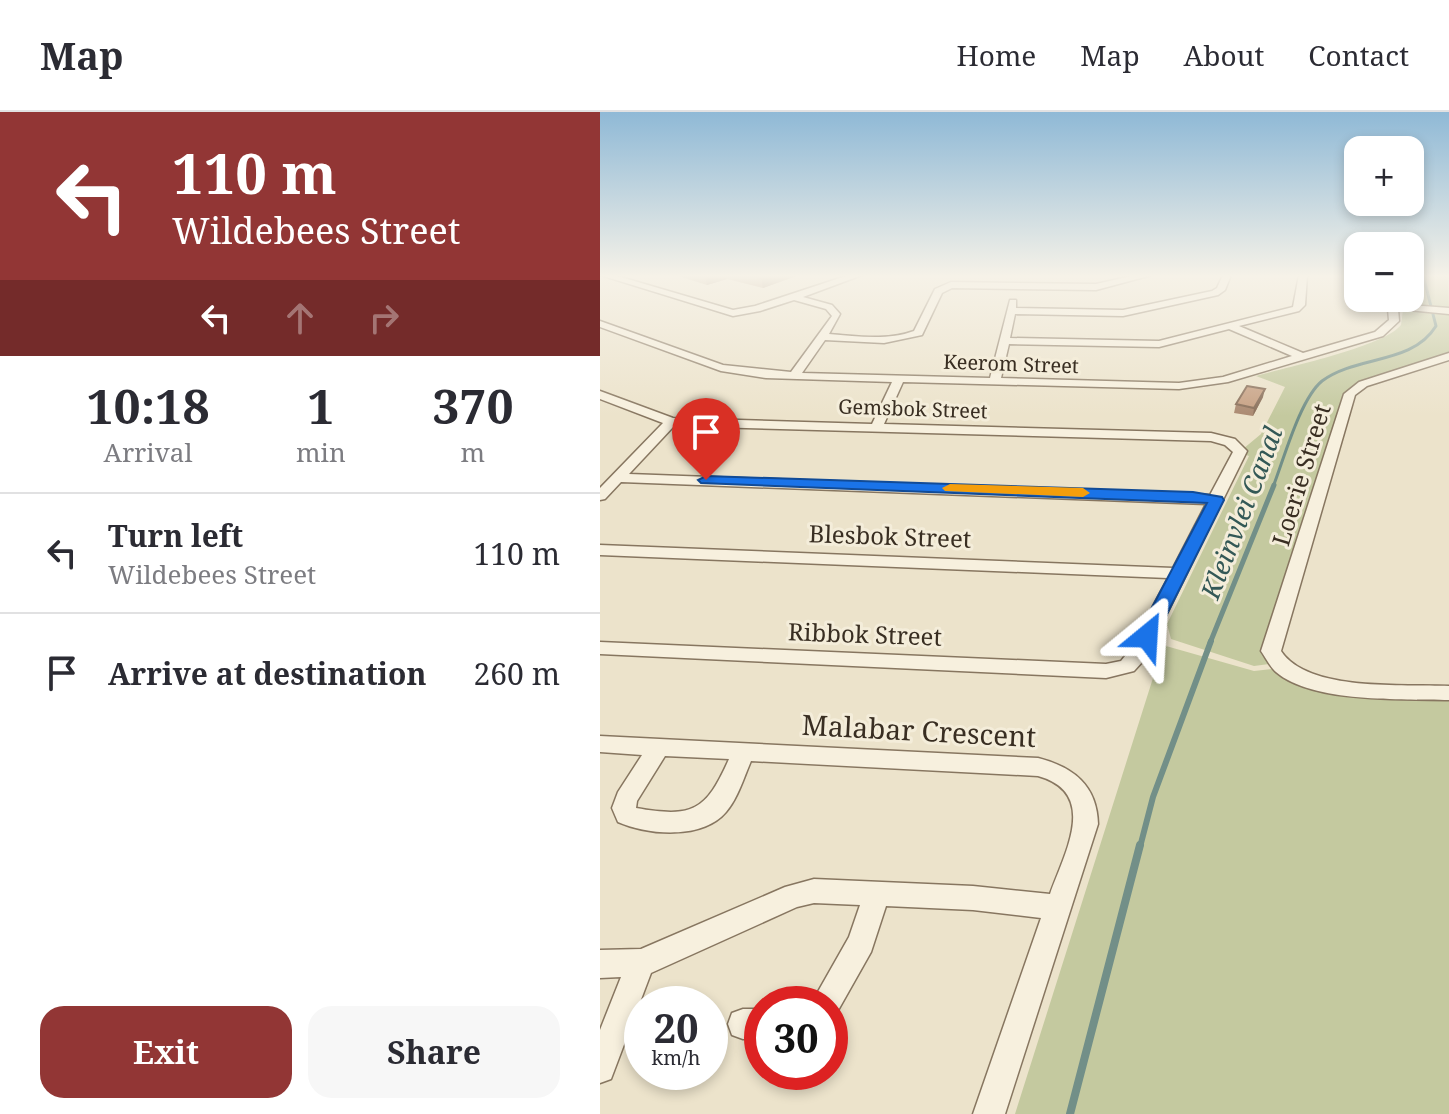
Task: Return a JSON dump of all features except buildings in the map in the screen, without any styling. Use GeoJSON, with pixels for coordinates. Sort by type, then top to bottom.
{"type":"FeatureCollection","features":[{"type":"Feature","properties":{"kind":"street"},"geometry":{"type":"LineString","coordinates":[[794,376],[834,322]]}},
{"type":"Feature","properties":{"kind":"street"},"geometry":{"type":"LineString","coordinates":[[824,337],[892,339],[918,333],[924,322]]}},
{"type":"Feature","properties":{"kind":"street"},"geometry":{"type":"LineString","coordinates":[[995,381],[1008,322]]}},
{"type":"Feature","properties":{"kind":"street"},"geometry":{"type":"LineString","coordinates":[[1003,341],[1151,345],[1245,322]]}},
{"type":"Feature","properties":{"kind":"street","name":"Keerom Street"},"geometry":{"type":"LineString","coordinates":[[600,324],[721,368],[794,376],[1191,385],[1224,380],[1303,357],[1385,331],[1393,322]]}},
{"type":"Feature","properties":{"kind":"street"},"geometry":{"type":"LineString","coordinates":[[1230,326],[1303,357]]}},
{"type":"Feature","properties":{"kind":"street","name":"Loerie Street"},"geometry":{"type":"LineString","coordinates":[[1447,358],[1363,384],[1350,394],[1271,648],[1274,660],[1282,669],[1316,685],[1449,693]]}},
{"type":"Feature","properties":{"kind":"street"},"geometry":{"type":"LineString","coordinates":[[876,428],[899,378]]}},
{"type":"Feature","properties":{"kind":"street","name":"Gemsbok Street"},"geometry":{"type":"LineString","coordinates":[[600,395],[653,418],[671,422],[1211,437],[1230,442],[1240,454],[1217,500]]}},
{"type":"Feature","properties":{"kind":"street"},"geometry":{"type":"LineString","coordinates":[[600,496],[671,422]]}},
{"type":"Feature","properties":{"kind":"street"},"geometry":{"type":"LineString","coordinates":[[617,478],[1193,496],[1217,500],[1179,573]]}},
{"type":"Feature","properties":{"kind":"street","name":"Blesbok Street"},"geometry":{"type":"LineString","coordinates":[[600,550],[1179,573]]}},
{"type":"Feature","properties":{"kind":"street","name":"Ribbok Street"},"geometry":{"type":"LineString","coordinates":[[600,648],[1106,671],[1127,666],[1135,659],[1179,573]]}},
{"type":"Feature","properties":{"kind":"street","name":"Malabar Crescent"},"geometry":{"type":"LineString","coordinates":[[600,744],[1038,767],[1057,772],[1080,792],[1087,812],[1086,824],[989,1114]]}},
{"type":"Feature","properties":{"kind":"street"},"geometry":{"type":"LineString","coordinates":[[659,747],[626,799],[626,815],[635,819],[691,823],[703,819],[720,804],[744,751]]}},
{"type":"Feature","properties":{"kind":"street"},"geometry":{"type":"LineString","coordinates":[[600,964],[641,963],[794,896],[834,889],[1058,907]]}},
{"type":"Feature","properties":{"kind":"street"},"geometry":{"type":"LineString","coordinates":[[836,986],[861,943],[877,893]]}},
{"type":"Feature","properties":{"kind":"street"},"geometry":{"type":"LineString","coordinates":[[600,1068],[641,963]]}},
{"type":"Feature","properties":{"kind":"green space"},"geometry":{"type":"Polygon","coordinates":[[[1401,322],[1449,322],[1449,353],[1359,383],[1346,392],[1264,647],[1269,664],[1254,666],[1171,639],[1167,624],[1249,456],[1244,454],[1243,449],[1261,434],[1285,387],[1256,376],[1355,348],[1391,333],[1401,322]]]}},
{"type":"Feature","properties":{"kind":"green space"},"geometry":{"type":"Polygon","coordinates":[[[1159,644],[1254,671],[1273,669],[1288,679],[1331,691],[1449,698],[1449,1114],[1015,1114],[1153,678],[1151,658],[1159,644]]]}},
{"type":"Feature","properties":{"kind":"waterway","name":"Kleinvlei Canal"},"geometry":{"type":"LineString","coordinates":[[1273,487],[1300,415],[1322,381],[1351,367],[1413,347],[1426,338],[1436,326],[1435,322]]}},
{"type":"Feature","properties":{"kind":"waterway","name":"Kleinvlei Canal"},"geometry":{"type":"LineString","coordinates":[[1210,643],[1274,485]]}},
{"type":"Feature","properties":{"kind":"waterway","name":"Kleinvlei Canal"},"geometry":{"type":"LineString","coordinates":[[1140,847],[1153,797],[1211,641]]}},
{"type":"Feature","properties":{"kind":"waterway","name":"Kleinvlei Canal"},"geometry":{"type":"LineString","coordinates":[[1070,1114],[1140,845]]}},
{"type":"Feature","properties":{"kind":"slow traffic"},"geometry":{"type":"LineString","coordinates":[[950,488],[1083,493]]}},
{"type":"Feature","properties":{"kind":"route"},"geometry":{"type":"LineString","coordinates":[[706,480],[1193,496],[1217,500],[1147,636]]}}]}
